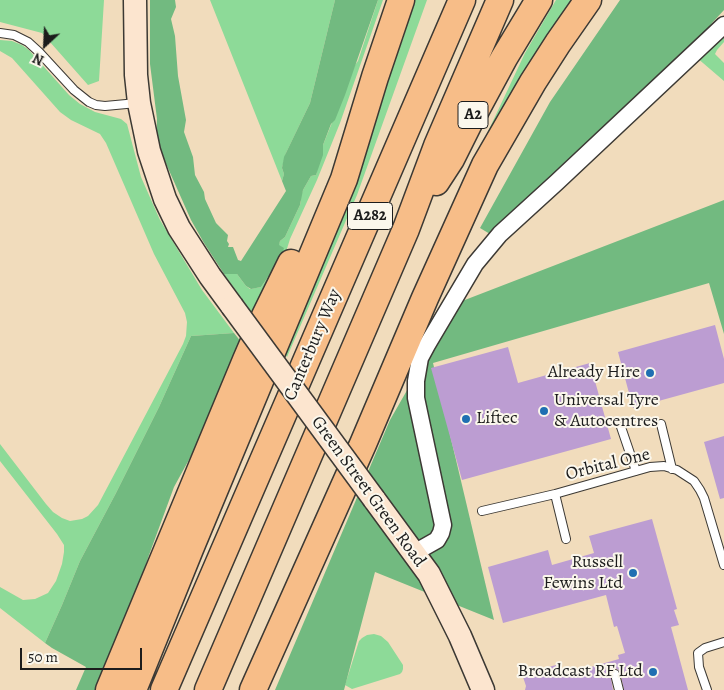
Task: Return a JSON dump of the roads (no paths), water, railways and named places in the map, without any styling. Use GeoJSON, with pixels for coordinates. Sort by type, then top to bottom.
{"type":"FeatureCollection","features":[{"type":"Feature","properties":{"kind":"highway"},"geometry":{"type":"LineString","coordinates":[[133,690],[344,178],[400,0]]}},
{"type":"Feature","properties":{"kind":"highway","name":"Canterbury Way"},"geometry":{"type":"LineString","coordinates":[[164,690],[462,0]]}},
{"type":"Feature","properties":{"kind":"highway","name":"A282"},"geometry":{"type":"LineString","coordinates":[[208,690],[406,229],[437,146],[500,0]]}},
{"type":"Feature","properties":{"kind":"highway","name":"A2"},"geometry":{"type":"LineString","coordinates":[[406,229],[451,159],[490,83],[539,0]]}},
{"type":"Feature","properties":{"kind":"highway"},"geometry":{"type":"LineString","coordinates":[[253,690],[485,165],[538,74],[588,0]]}},
{"type":"Feature","properties":{"kind":"highway"},"geometry":{"type":"LineString","coordinates":[[109,690],[265,316],[307,232],[375,77]]}},
{"type":"Feature","properties":{"kind":"main road","name":"Green Street Green Road"},"geometry":{"type":"LineString","coordinates":[[135,0],[135,56],[139,103],[149,151],[165,199],[179,228],[210,276],[429,574],[460,636],[483,690]]}},
{"type":"Feature","properties":{"kind":"street"},"geometry":{"type":"LineString","coordinates":[[414,553],[437,540],[442,533],[442,524],[416,398],[416,381],[420,358],[431,337],[476,264],[500,234],[724,25]]}},
{"type":"Feature","properties":{"kind":"lane"},"geometry":{"type":"LineString","coordinates":[[0,33],[14,35],[28,42],[40,52],[74,90],[89,102],[105,106],[139,103]]}},
{"type":"Feature","properties":{"kind":"lane"},"geometry":{"type":"LineString","coordinates":[[661,424],[672,469]]}},
{"type":"Feature","properties":{"kind":"lane"},"geometry":{"type":"LineString","coordinates":[[621,427],[636,471]]}},
{"type":"Feature","properties":{"kind":"lane","name":"Orbital One"},"geometry":{"type":"LineString","coordinates":[[482,511],[555,494],[650,467],[664,466],[677,470],[694,481],[700,490],[724,563]]}},
{"type":"Feature","properties":{"kind":"lane","name":"Orbital One"},"geometry":{"type":"LineString","coordinates":[[555,494],[566,539]]}},
{"type":"Feature","properties":{"kind":"lane"},"geometry":{"type":"LineString","coordinates":[[707,690],[698,667],[698,653],[705,648],[724,642]]}},
{"type":"Feature","properties":{"kind":"lane"},"geometry":{"type":"LineString","coordinates":[[615,674],[619,690]]}},
{"type":"Feature","properties":{"kind":"place","name":"Already Hire"},"geometry":{"type":"Point","coordinates":[650,373]}},
{"type":"Feature","properties":{"kind":"place","name":"Universal Tyre & Autocentres"},"geometry":{"type":"Point","coordinates":[544,411]}},
{"type":"Feature","properties":{"kind":"place","name":"Liftec"},"geometry":{"type":"Point","coordinates":[466,419]}},
{"type":"Feature","properties":{"kind":"place","name":"Russell Fewins Ltd"},"geometry":{"type":"Point","coordinates":[633,573]}},
{"type":"Feature","properties":{"kind":"place","name":"Broadcast RF Ltd"},"geometry":{"type":"Point","coordinates":[653,672]}}]}
